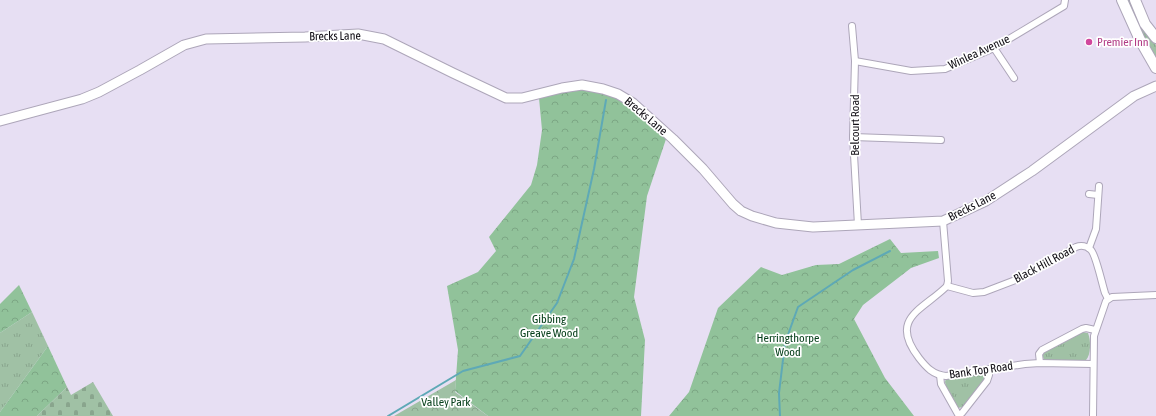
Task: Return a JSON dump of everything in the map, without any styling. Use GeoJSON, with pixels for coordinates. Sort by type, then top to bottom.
{"type":"FeatureCollection","features":[{"type":"Feature","properties":{"kind":"main road"},"geometry":{"type":"LineString","coordinates":[[1122,0],[1140,40],[1156,68]]}},
{"type":"Feature","properties":{"kind":"main road"},"geometry":{"type":"LineString","coordinates":[[1135,0],[1146,24],[1156,38]]}},
{"type":"Feature","properties":{"kind":"street","name":"Winlea Avenue"},"geometry":{"type":"LineString","coordinates":[[855,62],[910,71],[945,69],[994,48],[1064,6],[1065,0]]}},
{"type":"Feature","properties":{"kind":"street","name":"Belcourt Road"},"geometry":{"type":"LineString","coordinates":[[852,26],[855,62],[853,137],[858,225]]}},
{"type":"Feature","properties":{"kind":"street","name":"Brecks Lane"},"geometry":{"type":"LineString","coordinates":[[0,121],[99,92],[184,45],[206,39],[305,37],[358,34],[384,39],[506,98],[522,98],[562,88],[582,85],[603,89],[618,94],[633,103],[673,139],[703,169],[741,211],[763,220],[795,226],[813,227],[943,221],[986,201],[1032,171],[1134,96],[1156,86]]}},
{"type":"Feature","properties":{"kind":"street"},"geometry":{"type":"LineString","coordinates":[[994,48],[1014,78]]}},
{"type":"Feature","properties":{"kind":"street"},"geometry":{"type":"LineString","coordinates":[[853,137],[941,140]]}},
{"type":"Feature","properties":{"kind":"street"},"geometry":{"type":"LineString","coordinates":[[1089,248],[1096,229],[1099,186]]}},
{"type":"Feature","properties":{"kind":"street"},"geometry":{"type":"LineString","coordinates":[[1089,194],[1098,195]]}},
{"type":"Feature","properties":{"kind":"street"},"geometry":{"type":"LineString","coordinates":[[943,221],[948,281],[947,286]]}},
{"type":"Feature","properties":{"kind":"street","name":"Black Hill Road"},"geometry":{"type":"LineString","coordinates":[[947,286],[973,293],[984,292],[1018,279],[1076,246],[1080,246],[1089,248],[1094,254],[1108,299]]}},
{"type":"Feature","properties":{"kind":"street","name":"Bank Top Road"},"geometry":{"type":"LineString","coordinates":[[947,286],[914,314],[907,325],[908,340],[913,350],[924,365],[930,370],[940,375],[951,375],[1040,363],[1093,364]]}},
{"type":"Feature","properties":{"kind":"street"},"geometry":{"type":"LineString","coordinates":[[1093,416],[1094,336],[1104,304],[1112,297],[1156,295]]}},
{"type":"Feature","properties":{"kind":"street"},"geometry":{"type":"LineString","coordinates":[[1040,363],[1039,354],[1042,350],[1082,328],[1095,330]]}},
{"type":"Feature","properties":{"kind":"street"},"geometry":{"type":"LineString","coordinates":[[940,375],[941,384],[959,416],[987,381],[989,375],[988,369]]}},
{"type":"Feature","properties":{"kind":"green space"},"geometry":{"type":"Polygon","coordinates":[[[1126,0],[1131,0],[1147,32],[1156,45],[1156,61],[1148,49],[1126,0]]]}},
{"type":"Feature","properties":{"kind":"green space","name":"Gibbing Greave Wood"},"geometry":{"type":"Polygon","coordinates":[[[577,89],[608,94],[622,100],[635,108],[666,139],[647,196],[634,297],[645,340],[641,416],[488,416],[455,391],[458,350],[447,286],[478,272],[496,251],[489,237],[531,185],[537,165],[542,130],[539,98],[559,91],[577,89]]]}},
{"type":"Feature","properties":{"kind":"green space","name":"Herringthorpe Wood"},"geometry":{"type":"Polygon","coordinates":[[[890,239],[901,253],[938,251],[939,258],[911,268],[863,305],[854,319],[885,378],[914,416],[669,416],[689,392],[718,308],[761,267],[782,275],[816,265],[839,264],[890,239]]]}},
{"type":"Feature","properties":{"kind":"green space"},"geometry":{"type":"Polygon","coordinates":[[[19,285],[32,312],[0,333],[0,304],[19,285]]]}},
{"type":"Feature","properties":{"kind":"green space"},"geometry":{"type":"Polygon","coordinates":[[[32,312],[48,346],[0,412],[0,333],[32,312]]]}},
{"type":"Feature","properties":{"kind":"green space"},"geometry":{"type":"Polygon","coordinates":[[[1082,332],[1088,333],[1090,339],[1090,351],[1086,360],[1044,360],[1042,354],[1044,351],[1082,332]]]}},
{"type":"Feature","properties":{"kind":"green space"},"geometry":{"type":"Polygon","coordinates":[[[48,346],[67,387],[37,416],[0,416],[0,412],[48,346]]]}},
{"type":"Feature","properties":{"kind":"green space"},"geometry":{"type":"Polygon","coordinates":[[[985,373],[986,378],[963,407],[958,408],[946,386],[946,378],[985,373]]]}},
{"type":"Feature","properties":{"kind":"green space","name":"Valley Park"},"geometry":{"type":"Polygon","coordinates":[[[456,380],[455,392],[488,416],[394,416],[456,380]]]}},
{"type":"Feature","properties":{"kind":"green space"},"geometry":{"type":"Polygon","coordinates":[[[93,382],[113,416],[37,416],[67,387],[71,395],[93,382]]]}},
{"type":"Feature","properties":{"kind":"waterway"},"geometry":{"type":"LineString","coordinates":[[388,416],[463,371],[520,356],[557,303],[574,259],[594,169],[606,100]]}},
{"type":"Feature","properties":{"kind":"waterway"},"geometry":{"type":"LineString","coordinates":[[780,416],[779,393],[785,343],[798,307],[853,270],[890,251]]}},
{"type":"Feature","properties":{"kind":"place","name":"Premier Inn"},"geometry":{"type":"Point","coordinates":[1089,42]}}]}
